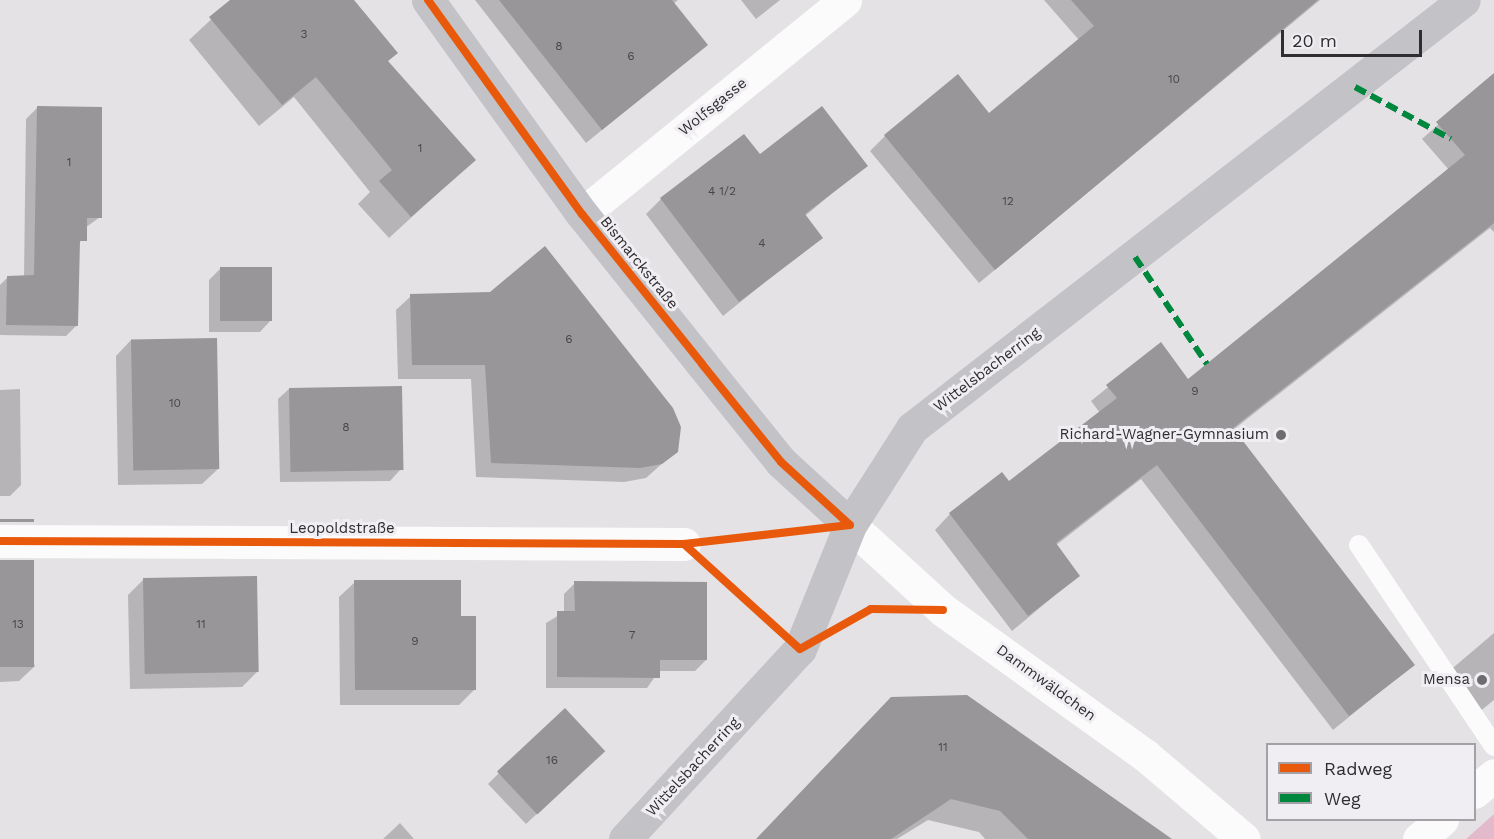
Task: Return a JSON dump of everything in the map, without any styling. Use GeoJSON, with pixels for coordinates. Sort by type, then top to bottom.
{"type":"FeatureCollection","features":[{"type":"Feature","properties":{"kind":"main road","name":"Bismarckstraße"},"geometry":{"type":"LineString","coordinates":[[428,0],[582,214],[781,462],[850,525]]}},
{"type":"Feature","properties":{"kind":"main road","name":"Wittelsbacherring"},"geometry":{"type":"LineString","coordinates":[[625,839],[800,649],[850,525],[912,428],[1464,0]]}},
{"type":"Feature","properties":{"kind":"street","name":"Wolfsgasse"},"geometry":{"type":"LineString","coordinates":[[582,214],[845,0]]}},
{"type":"Feature","properties":{"kind":"street","name":"Dammwäldchen"},"geometry":{"type":"LineString","coordinates":[[850,525],[943,610],[1146,756],[1244,839]]}},
{"type":"Feature","properties":{"kind":"street","name":"Leopoldstraße"},"geometry":{"type":"LineString","coordinates":[[0,541],[684,544]]}},
{"type":"Feature","properties":{"kind":"street"},"geometry":{"type":"LineString","coordinates":[[1476,790],[1494,775]]}},
{"type":"Feature","properties":{"kind":"street"},"geometry":{"type":"LineString","coordinates":[[1419,839],[1440,821]]}},
{"type":"Feature","properties":{"kind":"lane"},"geometry":{"type":"LineString","coordinates":[[1359,545],[1494,746]]}},
{"type":"Feature","properties":{"kind":"shaded area"},"geometry":{"type":"Polygon","coordinates":[[[1494,814],[1494,839],[1466,839],[1494,814]]]}},
{"type":"Feature","properties":{"kind":"building"},"geometry":{"type":"Polygon","coordinates":[[[230,0],[354,0],[398,53],[388,61],[476,160],[411,217],[379,181],[392,170],[316,77],[282,105],[209,17],[230,0]]]}},
{"type":"Feature","properties":{"kind":"building"},"geometry":{"type":"Polygon","coordinates":[[[499,0],[672,0],[708,45],[602,130],[499,0]]]}},
{"type":"Feature","properties":{"kind":"building"},"geometry":{"type":"Polygon","coordinates":[[[1071,0],[1318,0],[995,270],[884,135],[958,74],[989,113],[1094,26],[1071,0]]]}},
{"type":"Feature","properties":{"kind":"building"},"geometry":{"type":"Polygon","coordinates":[[[1494,73],[1494,223],[1233,428],[1415,665],[1349,716],[1157,465],[1056,543],[1080,576],[1028,616],[949,513],[1002,472],[1009,481],[1117,398],[1106,385],[1161,342],[1188,379],[1465,155],[1436,122],[1494,73]]]}},
{"type":"Feature","properties":{"kind":"building"},"geometry":{"type":"Polygon","coordinates":[[[37,106],[102,107],[102,218],[87,218],[87,241],[80,241],[78,326],[6,325],[7,276],[34,275],[37,106]]]}},
{"type":"Feature","properties":{"kind":"building"},"geometry":{"type":"Polygon","coordinates":[[[822,106],[868,166],[805,214],[823,238],[739,302],[660,198],[744,134],[760,154],[822,106]]]}},
{"type":"Feature","properties":{"kind":"building"},"geometry":{"type":"Polygon","coordinates":[[[545,246],[673,408],[681,427],[678,452],[662,464],[640,468],[491,463],[485,365],[412,365],[410,294],[490,292],[545,246]]]}},
{"type":"Feature","properties":{"kind":"building"},"geometry":{"type":"Polygon","coordinates":[[[220,267],[272,267],[272,321],[220,321],[220,267]]]}},
{"type":"Feature","properties":{"kind":"building"},"geometry":{"type":"Polygon","coordinates":[[[217,338],[219,469],[133,470],[131,340],[217,338]]]}},
{"type":"Feature","properties":{"kind":"building"},"geometry":{"type":"Polygon","coordinates":[[[402,386],[403,470],[290,472],[289,388],[402,386]]]}},
{"type":"Feature","properties":{"kind":"building"},"geometry":{"type":"Polygon","coordinates":[[[0,519],[34,519],[34,522],[0,522],[0,519]]]}},
{"type":"Feature","properties":{"kind":"building"},"geometry":{"type":"Polygon","coordinates":[[[0,560],[34,560],[34,667],[0,667],[0,560]]]}},
{"type":"Feature","properties":{"kind":"building"},"geometry":{"type":"Polygon","coordinates":[[[257,576],[259,672],[145,674],[143,578],[257,576]]]}},
{"type":"Feature","properties":{"kind":"building"},"geometry":{"type":"Polygon","coordinates":[[[354,580],[461,580],[461,616],[476,616],[476,690],[355,690],[354,580]]]}},
{"type":"Feature","properties":{"kind":"building"},"geometry":{"type":"Polygon","coordinates":[[[574,581],[707,582],[707,660],[660,660],[660,678],[557,677],[557,611],[575,611],[574,581]]]}},
{"type":"Feature","properties":{"kind":"building"},"geometry":{"type":"Polygon","coordinates":[[[967,695],[1172,839],[1028,839],[1000,811],[951,799],[891,839],[756,839],[891,697],[967,695]]]}},
{"type":"Feature","properties":{"kind":"building"},"geometry":{"type":"Polygon","coordinates":[[[565,708],[605,751],[537,815],[497,771],[565,708]]]}},
{"type":"Feature","properties":{"kind":"marked path"},"geometry":{"type":"LineString","coordinates":[[1355,87],[1451,139]]}},
{"type":"Feature","properties":{"kind":"marked path"},"geometry":{"type":"LineString","coordinates":[[1135,257],[1207,364]]}},
{"type":"Feature","properties":{"kind":"cycle path"},"geometry":{"type":"LineString","coordinates":[[428,0],[582,214],[702,364],[781,462],[850,525]]}},
{"type":"Feature","properties":{"kind":"cycle path"},"geometry":{"type":"LineString","coordinates":[[0,541],[684,544],[850,525]]}},
{"type":"Feature","properties":{"kind":"cycle path"},"geometry":{"type":"LineString","coordinates":[[684,544],[800,649],[871,609],[943,610]]}},
{"type":"Feature","properties":{"kind":"place","name":"Richard-Wagner-Gymnasium"},"geometry":{"type":"Point","coordinates":[1281,435]}},
{"type":"Feature","properties":{"kind":"place","name":"Mensa"},"geometry":{"type":"Point","coordinates":[1482,680]}}]}
